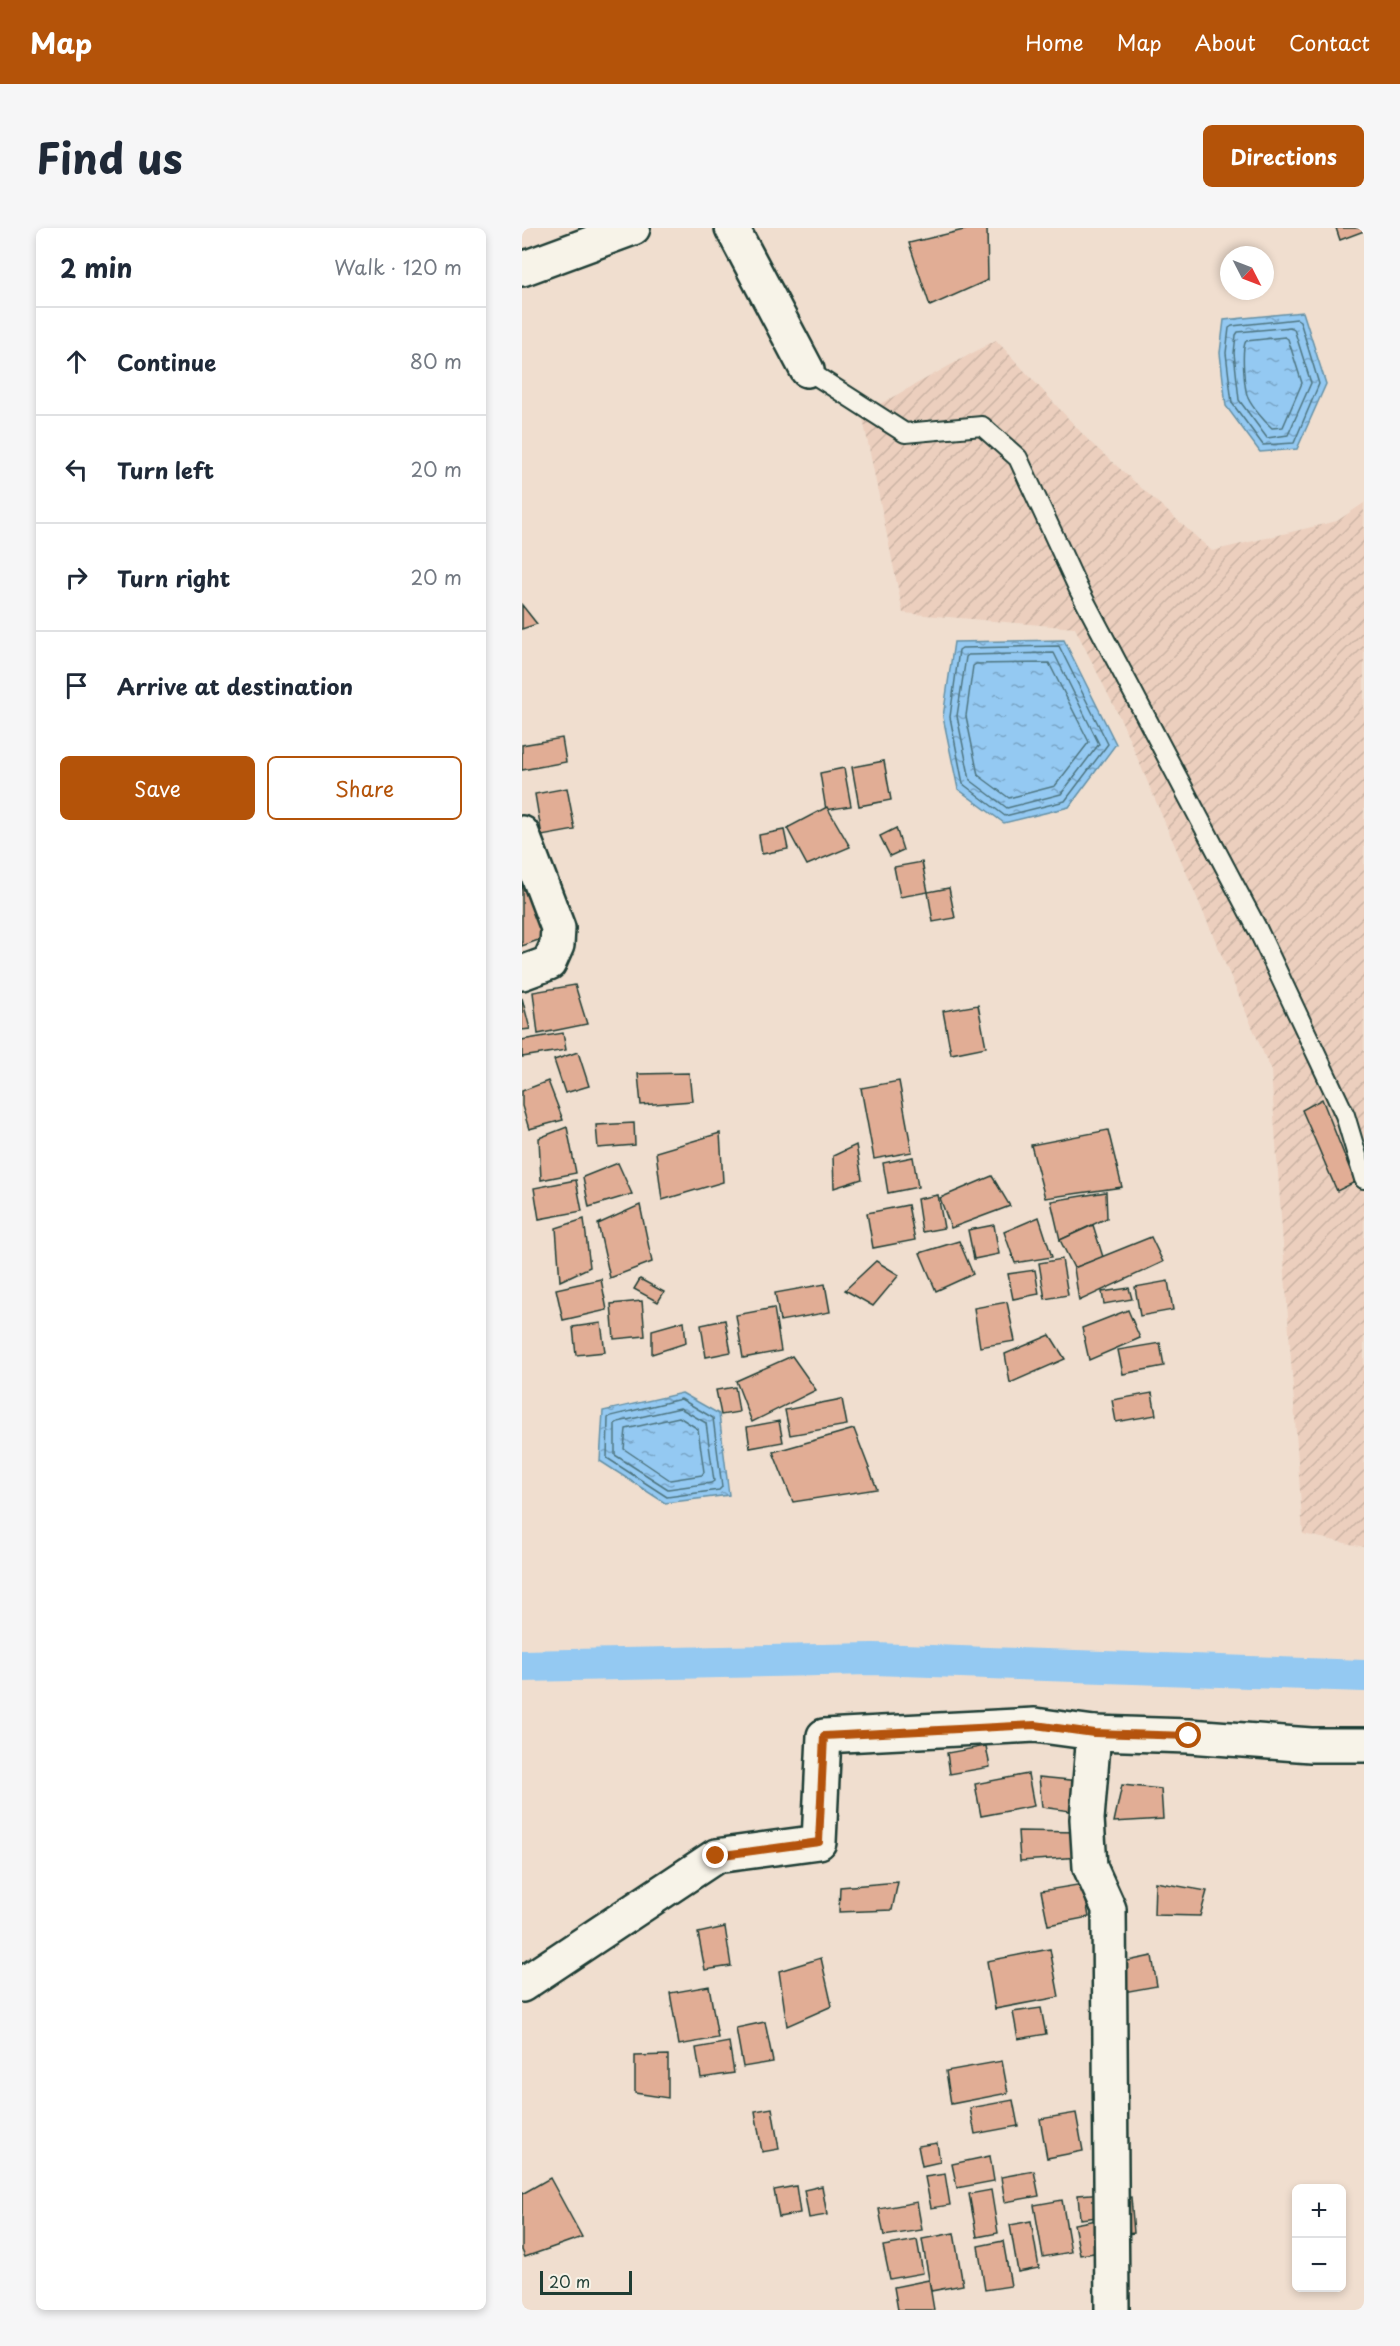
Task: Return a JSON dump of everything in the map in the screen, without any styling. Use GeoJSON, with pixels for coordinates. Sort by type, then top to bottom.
{"type":"FeatureCollection","features":[{"type":"Feature","properties":{"kind":"street"},"geometry":{"type":"LineString","coordinates":[[522,269],[633,228]]}},
{"type":"Feature","properties":{"kind":"street"},"geometry":{"type":"LineString","coordinates":[[732,228],[807,370]]}},
{"type":"Feature","properties":{"kind":"street"},"geometry":{"type":"LineString","coordinates":[[522,833],[558,928],[557,945],[549,963],[522,973]]}},
{"type":"Feature","properties":{"kind":"street"},"geometry":{"type":"LineString","coordinates":[[522,1985],[716,1856],[819,1842],[824,1736],[1035,1725],[1094,1733],[1189,1736],[1311,1745],[1364,1744]]}},
{"type":"Feature","properties":{"kind":"street"},"geometry":{"type":"LineString","coordinates":[[1094,1733],[1087,1819],[1090,1867],[1109,1909],[1112,2310]]}},
{"type":"Feature","properties":{"kind":"lane"},"geometry":{"type":"LineString","coordinates":[[807,370],[905,433],[982,426],[1018,458],[1079,590],[1257,928],[1345,1115],[1364,1179]]}},
{"type":"Feature","properties":{"kind":"shaded area"},"geometry":{"type":"Polygon","coordinates":[[[996,340],[1090,442],[1212,551],[1337,521],[1364,503],[1364,1547],[1303,1534],[1271,1071],[1122,722],[1075,628],[903,613],[862,414],[996,340]]]}},
{"type":"Feature","properties":{"kind":"water"},"geometry":{"type":"Polygon","coordinates":[[[1303,312],[1326,384],[1297,449],[1260,452],[1226,406],[1220,353],[1224,320],[1303,312]]]}},
{"type":"Feature","properties":{"kind":"water"},"geometry":{"type":"Polygon","coordinates":[[[1064,640],[1116,744],[1069,807],[1004,823],[958,789],[943,717],[954,642],[1064,640]]]}},
{"type":"Feature","properties":{"kind":"water"},"geometry":{"type":"Polygon","coordinates":[[[682,1393],[719,1414],[729,1495],[665,1503],[600,1461],[603,1411],[682,1393]]]}},
{"type":"Feature","properties":{"kind":"building"},"geometry":{"type":"Polygon","coordinates":[[[972,228],[987,228],[988,280],[930,306],[909,243],[972,228]]]}},
{"type":"Feature","properties":{"kind":"building"},"geometry":{"type":"Polygon","coordinates":[[[1336,228],[1364,228],[1364,231],[1340,240],[1336,228]]]}},
{"type":"Feature","properties":{"kind":"building"},"geometry":{"type":"Polygon","coordinates":[[[522,605],[537,624],[522,629],[522,605]]]}},
{"type":"Feature","properties":{"kind":"building"},"geometry":{"type":"Polygon","coordinates":[[[562,738],[566,762],[522,770],[522,745],[562,738]]]}},
{"type":"Feature","properties":{"kind":"building"},"geometry":{"type":"Polygon","coordinates":[[[884,761],[891,800],[859,806],[852,767],[884,761]]]}},
{"type":"Feature","properties":{"kind":"building"},"geometry":{"type":"Polygon","coordinates":[[[844,768],[851,806],[826,810],[820,773],[844,768]]]}},
{"type":"Feature","properties":{"kind":"building"},"geometry":{"type":"Polygon","coordinates":[[[567,788],[575,830],[542,836],[535,794],[567,788]]]}},
{"type":"Feature","properties":{"kind":"building"},"geometry":{"type":"Polygon","coordinates":[[[827,807],[850,847],[807,865],[787,828],[827,807]]]}},
{"type":"Feature","properties":{"kind":"building"},"geometry":{"type":"Polygon","coordinates":[[[896,828],[903,850],[890,856],[880,836],[896,828]]]}},
{"type":"Feature","properties":{"kind":"building"},"geometry":{"type":"Polygon","coordinates":[[[784,830],[788,849],[762,854],[759,835],[784,830]]]}},
{"type":"Feature","properties":{"kind":"building"},"geometry":{"type":"Polygon","coordinates":[[[522,860],[552,935],[522,946],[522,860]]]}},
{"type":"Feature","properties":{"kind":"building"},"geometry":{"type":"Polygon","coordinates":[[[922,862],[928,892],[900,897],[894,867],[922,862]]]}},
{"type":"Feature","properties":{"kind":"building"},"geometry":{"type":"Polygon","coordinates":[[[949,888],[955,918],[933,922],[928,892],[949,888]]]}},
{"type":"Feature","properties":{"kind":"building"},"geometry":{"type":"Polygon","coordinates":[[[575,985],[587,1024],[538,1034],[533,992],[575,985]]]}},
{"type":"Feature","properties":{"kind":"building"},"geometry":{"type":"Polygon","coordinates":[[[522,998],[530,1029],[522,1030],[522,998]]]}},
{"type":"Feature","properties":{"kind":"building"},"geometry":{"type":"Polygon","coordinates":[[[978,1005],[986,1047],[951,1054],[943,1011],[978,1005]]]}},
{"type":"Feature","properties":{"kind":"building"},"geometry":{"type":"Polygon","coordinates":[[[563,1033],[566,1050],[522,1057],[522,1040],[563,1033]]]}},
{"type":"Feature","properties":{"kind":"building"},"geometry":{"type":"Polygon","coordinates":[[[578,1052],[589,1086],[565,1093],[554,1060],[578,1052]]]}},
{"type":"Feature","properties":{"kind":"building"},"geometry":{"type":"Polygon","coordinates":[[[689,1073],[692,1101],[641,1105],[638,1074],[689,1073]]]}},
{"type":"Feature","properties":{"kind":"building"},"geometry":{"type":"Polygon","coordinates":[[[548,1081],[563,1120],[529,1129],[522,1106],[522,1091],[548,1081]]]}},
{"type":"Feature","properties":{"kind":"building"},"geometry":{"type":"Polygon","coordinates":[[[899,1081],[912,1152],[874,1159],[861,1088],[899,1081]]]}},
{"type":"Feature","properties":{"kind":"building"},"geometry":{"type":"Polygon","coordinates":[[[1322,1099],[1355,1182],[1337,1191],[1302,1110],[1322,1099]]]}},
{"type":"Feature","properties":{"kind":"building"},"geometry":{"type":"Polygon","coordinates":[[[634,1123],[635,1145],[598,1148],[596,1125],[634,1123]]]}},
{"type":"Feature","properties":{"kind":"building"},"geometry":{"type":"Polygon","coordinates":[[[567,1127],[576,1173],[541,1180],[539,1138],[567,1127]]]}},
{"type":"Feature","properties":{"kind":"building"},"geometry":{"type":"Polygon","coordinates":[[[1108,1130],[1122,1187],[1045,1198],[1031,1145],[1108,1130]]]}},
{"type":"Feature","properties":{"kind":"building"},"geometry":{"type":"Polygon","coordinates":[[[720,1133],[723,1182],[662,1200],[656,1152],[720,1133]]]}},
{"type":"Feature","properties":{"kind":"building"},"geometry":{"type":"Polygon","coordinates":[[[856,1145],[862,1179],[834,1188],[833,1156],[856,1145]]]}},
{"type":"Feature","properties":{"kind":"building"},"geometry":{"type":"Polygon","coordinates":[[[913,1157],[918,1187],[888,1193],[883,1163],[913,1157]]]}},
{"type":"Feature","properties":{"kind":"building"},"geometry":{"type":"Polygon","coordinates":[[[618,1163],[632,1194],[589,1207],[583,1177],[618,1163]]]}},
{"type":"Feature","properties":{"kind":"building"},"geometry":{"type":"Polygon","coordinates":[[[992,1176],[1010,1206],[951,1228],[940,1198],[992,1176]]]}},
{"type":"Feature","properties":{"kind":"building"},"geometry":{"type":"Polygon","coordinates":[[[576,1180],[582,1211],[539,1219],[534,1188],[576,1180]]]}},
{"type":"Feature","properties":{"kind":"building"},"geometry":{"type":"Polygon","coordinates":[[[1106,1192],[1107,1218],[1060,1240],[1051,1201],[1106,1192]]]}},
{"type":"Feature","properties":{"kind":"building"},"geometry":{"type":"Polygon","coordinates":[[[938,1195],[944,1228],[922,1232],[917,1199],[938,1195]]]}},
{"type":"Feature","properties":{"kind":"building"},"geometry":{"type":"Polygon","coordinates":[[[640,1205],[652,1262],[610,1278],[598,1224],[640,1205]]]}},
{"type":"Feature","properties":{"kind":"building"},"geometry":{"type":"Polygon","coordinates":[[[908,1205],[915,1240],[873,1248],[867,1213],[908,1205]]]}},
{"type":"Feature","properties":{"kind":"building"},"geometry":{"type":"Polygon","coordinates":[[[1039,1217],[1052,1257],[1015,1263],[1004,1232],[1039,1217]]]}},
{"type":"Feature","properties":{"kind":"building"},"geometry":{"type":"Polygon","coordinates":[[[584,1219],[590,1267],[560,1281],[556,1228],[584,1219]]]}},
{"type":"Feature","properties":{"kind":"building"},"geometry":{"type":"Polygon","coordinates":[[[994,1225],[999,1254],[974,1259],[968,1230],[994,1225]]]}},
{"type":"Feature","properties":{"kind":"building"},"geometry":{"type":"Polygon","coordinates":[[[1093,1225],[1103,1257],[1074,1268],[1060,1240],[1093,1225]]]}},
{"type":"Feature","properties":{"kind":"building"},"geometry":{"type":"Polygon","coordinates":[[[1151,1237],[1163,1262],[1079,1301],[1074,1268],[1151,1237]]]}},
{"type":"Feature","properties":{"kind":"building"},"geometry":{"type":"Polygon","coordinates":[[[959,1241],[973,1274],[936,1291],[920,1253],[959,1241]]]}},
{"type":"Feature","properties":{"kind":"building"},"geometry":{"type":"Polygon","coordinates":[[[1062,1259],[1068,1295],[1045,1299],[1039,1263],[1062,1259]]]}},
{"type":"Feature","properties":{"kind":"building"},"geometry":{"type":"Polygon","coordinates":[[[876,1261],[899,1275],[873,1306],[845,1290],[876,1261]]]}},
{"type":"Feature","properties":{"kind":"building"},"geometry":{"type":"Polygon","coordinates":[[[1035,1270],[1039,1294],[1013,1299],[1008,1274],[1035,1270]]]}},
{"type":"Feature","properties":{"kind":"building"},"geometry":{"type":"Polygon","coordinates":[[[601,1279],[607,1310],[563,1320],[556,1289],[601,1279]]]}},
{"type":"Feature","properties":{"kind":"building"},"geometry":{"type":"Polygon","coordinates":[[[640,1279],[664,1292],[658,1302],[634,1289],[640,1279]]]}},
{"type":"Feature","properties":{"kind":"building"},"geometry":{"type":"Polygon","coordinates":[[[1168,1281],[1173,1310],[1140,1316],[1135,1287],[1168,1281]]]}},
{"type":"Feature","properties":{"kind":"building"},"geometry":{"type":"Polygon","coordinates":[[[825,1284],[830,1312],[780,1321],[775,1293],[825,1284]]]}},
{"type":"Feature","properties":{"kind":"building"},"geometry":{"type":"Polygon","coordinates":[[[1129,1288],[1132,1299],[1104,1304],[1102,1292],[1129,1288]]]}},
{"type":"Feature","properties":{"kind":"building"},"geometry":{"type":"Polygon","coordinates":[[[642,1301],[645,1336],[614,1339],[611,1304],[642,1301]]]}},
{"type":"Feature","properties":{"kind":"building"},"geometry":{"type":"Polygon","coordinates":[[[1007,1302],[1015,1341],[980,1347],[974,1308],[1007,1302]]]}},
{"type":"Feature","properties":{"kind":"building"},"geometry":{"type":"Polygon","coordinates":[[[774,1308],[781,1351],[743,1358],[736,1315],[774,1308]]]}},
{"type":"Feature","properties":{"kind":"building"},"geometry":{"type":"Polygon","coordinates":[[[1128,1310],[1140,1338],[1089,1360],[1082,1328],[1128,1310]]]}},
{"type":"Feature","properties":{"kind":"building"},"geometry":{"type":"Polygon","coordinates":[[[725,1320],[731,1352],[706,1357],[701,1325],[725,1320]]]}},
{"type":"Feature","properties":{"kind":"building"},"geometry":{"type":"Polygon","coordinates":[[[684,1321],[686,1343],[652,1354],[652,1330],[684,1321]]]}},
{"type":"Feature","properties":{"kind":"building"},"geometry":{"type":"Polygon","coordinates":[[[601,1323],[605,1352],[576,1355],[573,1327],[601,1323]]]}},
{"type":"Feature","properties":{"kind":"building"},"geometry":{"type":"Polygon","coordinates":[[[1050,1335],[1065,1359],[1010,1383],[1005,1354],[1050,1335]]]}},
{"type":"Feature","properties":{"kind":"building"},"geometry":{"type":"Polygon","coordinates":[[[1160,1343],[1164,1366],[1123,1374],[1118,1350],[1160,1343]]]}},
{"type":"Feature","properties":{"kind":"building"},"geometry":{"type":"Polygon","coordinates":[[[792,1356],[816,1390],[752,1422],[736,1381],[792,1356]]]}},
{"type":"Feature","properties":{"kind":"building"},"geometry":{"type":"Polygon","coordinates":[[[735,1387],[739,1412],[721,1415],[716,1390],[735,1387]]]}},
{"type":"Feature","properties":{"kind":"building"},"geometry":{"type":"Polygon","coordinates":[[[1152,1393],[1156,1415],[1116,1422],[1112,1400],[1152,1393]]]}},
{"type":"Feature","properties":{"kind":"building"},"geometry":{"type":"Polygon","coordinates":[[[842,1399],[847,1425],[790,1435],[785,1410],[842,1399]]]}},
{"type":"Feature","properties":{"kind":"building"},"geometry":{"type":"Polygon","coordinates":[[[779,1421],[783,1442],[750,1448],[747,1427],[779,1421]]]}},
{"type":"Feature","properties":{"kind":"building"},"geometry":{"type":"Polygon","coordinates":[[[854,1429],[877,1489],[793,1502],[773,1452],[854,1429]]]}},
{"type":"Feature","properties":{"kind":"building"},"geometry":{"type":"Polygon","coordinates":[[[986,1746],[990,1767],[950,1774],[947,1753],[986,1746]]]}},
{"type":"Feature","properties":{"kind":"building"},"geometry":{"type":"Polygon","coordinates":[[[1028,1774],[1034,1806],[981,1816],[975,1784],[1028,1774]]]}},
{"type":"Feature","properties":{"kind":"building"},"geometry":{"type":"Polygon","coordinates":[[[1039,1777],[1080,1781],[1077,1812],[1042,1807],[1039,1777]]]}},
{"type":"Feature","properties":{"kind":"building"},"geometry":{"type":"Polygon","coordinates":[[[1122,1785],[1161,1789],[1163,1819],[1114,1822],[1122,1785]]]}},
{"type":"Feature","properties":{"kind":"building"},"geometry":{"type":"Polygon","coordinates":[[[1018,1831],[1079,1832],[1081,1857],[1020,1861],[1018,1831]]]}},
{"type":"Feature","properties":{"kind":"building"},"geometry":{"type":"Polygon","coordinates":[[[898,1882],[892,1910],[839,1912],[840,1887],[898,1882]]]}},
{"type":"Feature","properties":{"kind":"building"},"geometry":{"type":"Polygon","coordinates":[[[1155,1882],[1207,1891],[1200,1916],[1154,1915],[1155,1882]]]}},
{"type":"Feature","properties":{"kind":"building"},"geometry":{"type":"Polygon","coordinates":[[[1083,1884],[1089,1917],[1048,1925],[1041,1891],[1083,1884]]]}},
{"type":"Feature","properties":{"kind":"building"},"geometry":{"type":"Polygon","coordinates":[[[725,1927],[731,1966],[705,1970],[698,1933],[725,1927]]]}},
{"type":"Feature","properties":{"kind":"building"},"geometry":{"type":"Polygon","coordinates":[[[1050,1949],[1059,1997],[995,2009],[987,1961],[1050,1949]]]}},
{"type":"Feature","properties":{"kind":"building"},"geometry":{"type":"Polygon","coordinates":[[[1152,1956],[1157,1986],[1124,1992],[1118,1963],[1152,1956]]]}},
{"type":"Feature","properties":{"kind":"building"},"geometry":{"type":"Polygon","coordinates":[[[821,1958],[832,2006],[787,2026],[779,1971],[821,1958]]]}},
{"type":"Feature","properties":{"kind":"building"},"geometry":{"type":"Polygon","coordinates":[[[709,1986],[718,2038],[679,2045],[670,1993],[709,1986]]]}},
{"type":"Feature","properties":{"kind":"building"},"geometry":{"type":"Polygon","coordinates":[[[1041,2008],[1046,2034],[1018,2039],[1013,2012],[1041,2008]]]}},
{"type":"Feature","properties":{"kind":"building"},"geometry":{"type":"Polygon","coordinates":[[[765,2022],[773,2062],[743,2067],[736,2028],[765,2022]]]}},
{"type":"Feature","properties":{"kind":"building"},"geometry":{"type":"Polygon","coordinates":[[[729,2042],[734,2073],[701,2078],[696,2048],[729,2042]]]}},
{"type":"Feature","properties":{"kind":"building"},"geometry":{"type":"Polygon","coordinates":[[[668,2055],[668,2098],[635,2093],[635,2056],[668,2055]]]}},
{"type":"Feature","properties":{"kind":"building"},"geometry":{"type":"Polygon","coordinates":[[[1002,2061],[1008,2093],[951,2104],[946,2071],[1002,2061]]]}},
{"type":"Feature","properties":{"kind":"building"},"geometry":{"type":"Polygon","coordinates":[[[1013,2100],[1018,2126],[975,2134],[970,2108],[1013,2100]]]}},
{"type":"Feature","properties":{"kind":"building"},"geometry":{"type":"Polygon","coordinates":[[[772,2108],[779,2149],[762,2152],[755,2111],[772,2108]]]}},
{"type":"Feature","properties":{"kind":"building"},"geometry":{"type":"Polygon","coordinates":[[[1076,2113],[1083,2151],[1047,2158],[1040,2119],[1076,2113]]]}},
{"type":"Feature","properties":{"kind":"building"},"geometry":{"type":"Polygon","coordinates":[[[937,2143],[940,2162],[922,2166],[918,2146],[937,2143]]]}},
{"type":"Feature","properties":{"kind":"building"},"geometry":{"type":"Polygon","coordinates":[[[990,2156],[994,2181],[957,2188],[952,2164],[990,2156]]]}},
{"type":"Feature","properties":{"kind":"building"},"geometry":{"type":"Polygon","coordinates":[[[1034,2171],[1039,2196],[1005,2202],[1001,2177],[1034,2171]]]}},
{"type":"Feature","properties":{"kind":"building"},"geometry":{"type":"Polygon","coordinates":[[[945,2174],[950,2205],[931,2208],[925,2177],[945,2174]]]}},
{"type":"Feature","properties":{"kind":"building"},"geometry":{"type":"Polygon","coordinates":[[[550,2178],[582,2237],[525,2257],[522,2250],[522,2194],[550,2178]]]}},
{"type":"Feature","properties":{"kind":"building"},"geometry":{"type":"Polygon","coordinates":[[[796,2186],[800,2213],[779,2217],[774,2190],[796,2186]]]}},
{"type":"Feature","properties":{"kind":"building"},"geometry":{"type":"Polygon","coordinates":[[[822,2186],[827,2215],[809,2218],[804,2190],[822,2186]]]}},
{"type":"Feature","properties":{"kind":"building"},"geometry":{"type":"Polygon","coordinates":[[[991,2190],[998,2233],[977,2237],[969,2194],[991,2190]]]}},
{"type":"Feature","properties":{"kind":"building"},"geometry":{"type":"Polygon","coordinates":[[[1105,2193],[1107,2216],[1080,2219],[1078,2195],[1105,2193]]]}},
{"type":"Feature","properties":{"kind":"building"},"geometry":{"type":"Polygon","coordinates":[[[1131,2197],[1134,2233],[1117,2235],[1114,2199],[1131,2197]]]}},
{"type":"Feature","properties":{"kind":"building"},"geometry":{"type":"Polygon","coordinates":[[[1062,2200],[1071,2252],[1043,2257],[1034,2205],[1062,2200]]]}},
{"type":"Feature","properties":{"kind":"building"},"geometry":{"type":"Polygon","coordinates":[[[917,2202],[922,2230],[884,2236],[879,2209],[917,2202]]]}},
{"type":"Feature","properties":{"kind":"building"},"geometry":{"type":"Polygon","coordinates":[[[1096,2220],[1101,2252],[1080,2255],[1074,2224],[1096,2220]]]}},
{"type":"Feature","properties":{"kind":"building"},"geometry":{"type":"Polygon","coordinates":[[[1031,2221],[1039,2268],[1018,2272],[1010,2225],[1031,2221]]]}},
{"type":"Feature","properties":{"kind":"building"},"geometry":{"type":"Polygon","coordinates":[[[954,2233],[963,2285],[931,2291],[922,2239],[954,2233]]]}},
{"type":"Feature","properties":{"kind":"building"},"geometry":{"type":"Polygon","coordinates":[[[917,2240],[923,2273],[890,2279],[883,2246],[917,2240]]]}},
{"type":"Feature","properties":{"kind":"building"},"geometry":{"type":"Polygon","coordinates":[[[1003,2241],[1011,2286],[985,2290],[978,2246],[1003,2241]]]}},
{"type":"Feature","properties":{"kind":"building"},"geometry":{"type":"Polygon","coordinates":[[[929,2280],[934,2310],[898,2310],[894,2287],[929,2280]]]}},
{"type":"Feature","properties":{"kind":"waterway"},"geometry":{"type":"LineString","coordinates":[[522,1666],[874,1659],[1364,1676]]}},
{"type":"Feature","properties":{"kind":"route"},"geometry":{"type":"LineString","coordinates":[[716,1856],[819,1842],[824,1736],[1035,1725],[1094,1733],[1189,1736]]}}]}
